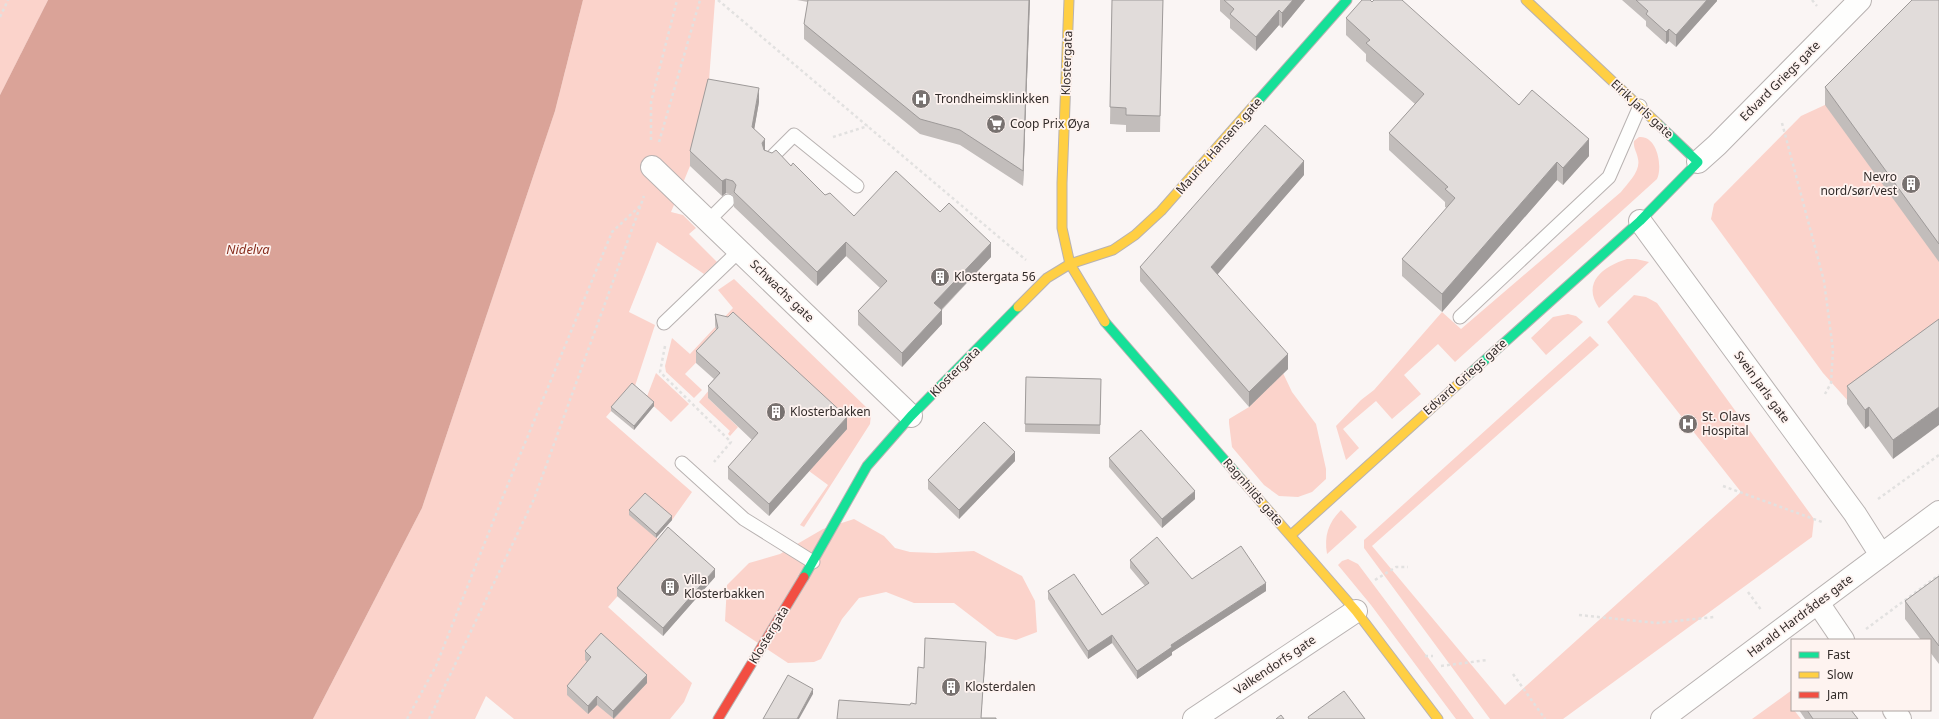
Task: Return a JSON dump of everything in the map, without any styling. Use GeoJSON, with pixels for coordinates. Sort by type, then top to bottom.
{"type":"FeatureCollection","features":[{"type":"Feature","properties":{"kind":"street","name":"Klostergata"},"geometry":{"type":"LineString","coordinates":[[718,719],[813,562],[867,466],[911,416],[1047,278],[1070,264],[1062,228],[1062,184],[1069,0]]}},
{"type":"Feature","properties":{"kind":"street","name":"Mauritz Hansens gate"},"geometry":{"type":"LineString","coordinates":[[1070,264],[1113,250],[1135,235],[1161,211],[1347,0]]}},
{"type":"Feature","properties":{"kind":"street","name":"Eirik Jarls gate"},"geometry":{"type":"LineString","coordinates":[[1526,0],[1698,162]]}},
{"type":"Feature","properties":{"kind":"street","name":"Edvard Griegs gate"},"geometry":{"type":"LineString","coordinates":[[1698,162],[1717,145],[1860,0]]}},
{"type":"Feature","properties":{"kind":"street"},"geometry":{"type":"LineString","coordinates":[[1640,221],[1698,162]]}},
{"type":"Feature","properties":{"kind":"street","name":"Schwachs gate"},"geometry":{"type":"LineString","coordinates":[[652,167],[709,220],[911,416]]}},
{"type":"Feature","properties":{"kind":"street","name":"Edvard Griegs gate"},"geometry":{"type":"LineString","coordinates":[[1291,535],[1640,221]]}},
{"type":"Feature","properties":{"kind":"street","name":"Svein Jarls gate"},"geometry":{"type":"LineString","coordinates":[[1640,221],[1855,514],[1881,555]]}},
{"type":"Feature","properties":{"kind":"street","name":"Ragnhilds gate"},"geometry":{"type":"LineString","coordinates":[[1070,264],[1104,321],[1356,611],[1438,719]]}},
{"type":"Feature","properties":{"kind":"street","name":"Harald Hardrådes gate"},"geometry":{"type":"LineString","coordinates":[[1662,719],[1939,512]]}},
{"type":"Feature","properties":{"kind":"street"},"geometry":{"type":"LineString","coordinates":[[1818,603],[1852,636]]}},
{"type":"Feature","properties":{"kind":"street","name":"Valkendorfs gate"},"geometry":{"type":"LineString","coordinates":[[1194,719],[1356,611]]}},
{"type":"Feature","properties":{"kind":"lane"},"geometry":{"type":"LineString","coordinates":[[1460,317],[1609,177],[1640,106]]}},
{"type":"Feature","properties":{"kind":"lane"},"geometry":{"type":"LineString","coordinates":[[770,159],[794,135],[857,186]]}},
{"type":"Feature","properties":{"kind":"lane"},"geometry":{"type":"LineString","coordinates":[[709,220],[728,201]]}},
{"type":"Feature","properties":{"kind":"lane"},"geometry":{"type":"LineString","coordinates":[[667,320],[740,250]]}},
{"type":"Feature","properties":{"kind":"lane"},"geometry":{"type":"LineString","coordinates":[[682,463],[744,519],[813,562]]}},
{"type":"Feature","properties":{"kind":"path"},"geometry":{"type":"LineString","coordinates":[[0,18],[8,0]]}},
{"type":"Feature","properties":{"kind":"path"},"geometry":{"type":"LineString","coordinates":[[652,167],[651,102],[677,0]]}},
{"type":"Feature","properties":{"kind":"path"},"geometry":{"type":"LineString","coordinates":[[429,719],[534,499],[641,205],[700,0]]}},
{"type":"Feature","properties":{"kind":"path"},"geometry":{"type":"LineString","coordinates":[[718,0],[868,125],[1047,278]]}},
{"type":"Feature","properties":{"kind":"path"},"geometry":{"type":"LineString","coordinates":[[1782,123],[1824,281],[1833,350],[1831,383],[1825,394]]}},
{"type":"Feature","properties":{"kind":"path"},"geometry":{"type":"LineString","coordinates":[[845,134],[868,125]]}},
{"type":"Feature","properties":{"kind":"path"},"geometry":{"type":"LineString","coordinates":[[407,719],[436,666],[509,482],[612,232],[641,205]]}},
{"type":"Feature","properties":{"kind":"path"},"geometry":{"type":"LineString","coordinates":[[667,320],[660,372],[731,442],[699,478]]}},
{"type":"Feature","properties":{"kind":"path"},"geometry":{"type":"LineString","coordinates":[[1873,502],[1939,455]]}},
{"type":"Feature","properties":{"kind":"path"},"geometry":{"type":"LineString","coordinates":[[1723,486],[1822,522]]}},
{"type":"Feature","properties":{"kind":"path"},"geometry":{"type":"LineString","coordinates":[[1375,580],[1396,567],[1408,567]]}},
{"type":"Feature","properties":{"kind":"path"},"geometry":{"type":"LineString","coordinates":[[1852,636],[1939,575]]}},
{"type":"Feature","properties":{"kind":"path"},"geometry":{"type":"LineString","coordinates":[[1748,592],[1764,615]]}},
{"type":"Feature","properties":{"kind":"path"},"geometry":{"type":"LineString","coordinates":[[1579,615],[1656,623],[1714,617]]}},
{"type":"Feature","properties":{"kind":"path"},"geometry":{"type":"LineString","coordinates":[[1441,666],[1487,660]]}},
{"type":"Feature","properties":{"kind":"path"},"geometry":{"type":"LineString","coordinates":[[1513,674],[1545,719]]}},
{"type":"Feature","properties":{"kind":"shaded area"},"geometry":{"type":"Polygon","coordinates":[[[0,0],[48,0],[0,95],[0,0]]]}},
{"type":"Feature","properties":{"kind":"shaded area"},"geometry":{"type":"Polygon","coordinates":[[[583,0],[715,0],[708,94],[690,166],[671,212],[683,215],[696,228],[689,234],[717,262],[704,274],[657,242],[629,312],[655,325],[634,389],[632,387],[606,417],[692,492],[672,520],[645,497],[630,515],[664,544],[608,607],[692,683],[684,702],[670,719],[514,719],[486,696],[475,719],[313,719],[422,508],[555,111],[583,0]]]}},
{"type":"Feature","properties":{"kind":"shaded area"},"geometry":{"type":"Polygon","coordinates":[[[1827,104],[1939,259],[1939,337],[1849,402],[1823,373],[1711,219],[1714,204],[1801,116],[1827,104]]]}},
{"type":"Feature","properties":{"kind":"shaded area"},"geometry":{"type":"Polygon","coordinates":[[[1639,137],[1650,141],[1657,152],[1659,159],[1659,173],[1657,179],[1455,362],[1438,344],[1404,375],[1421,394],[1392,419],[1376,401],[1343,429],[1359,448],[1346,460],[1336,426],[1361,400],[1374,390],[1442,312],[1461,329],[1621,192],[1638,168],[1638,159],[1634,141],[1639,137]]]}},
{"type":"Feature","properties":{"kind":"shaded area"},"geometry":{"type":"Polygon","coordinates":[[[1627,259],[1636,259],[1649,262],[1599,308],[1594,299],[1593,290],[1594,283],[1598,276],[1610,266],[1627,259]]]}},
{"type":"Feature","properties":{"kind":"shaded area"},"geometry":{"type":"Polygon","coordinates":[[[734,279],[867,408],[871,415],[870,424],[804,527],[800,525],[828,485],[809,471],[718,340],[685,374],[702,390],[694,398],[666,372],[665,366],[672,338],[690,354],[733,308],[718,290],[734,279]]]}},
{"type":"Feature","properties":{"kind":"shaded area"},"geometry":{"type":"Polygon","coordinates":[[[1634,295],[1646,297],[1657,303],[1814,519],[1812,537],[1563,719],[1490,719],[1364,548],[1364,540],[1590,336],[1599,345],[1372,546],[1505,705],[1741,492],[1607,322],[1634,295]]]}},
{"type":"Feature","properties":{"kind":"shaded area"},"geometry":{"type":"Polygon","coordinates":[[[1568,314],[1576,316],[1583,322],[1546,355],[1531,338],[1553,317],[1568,314]]]}},
{"type":"Feature","properties":{"kind":"shaded area"},"geometry":{"type":"Polygon","coordinates":[[[656,373],[689,404],[671,422],[646,399],[656,373]]]}},
{"type":"Feature","properties":{"kind":"shaded area"},"geometry":{"type":"Polygon","coordinates":[[[1283,373],[1292,392],[1316,424],[1326,469],[1326,479],[1312,492],[1298,497],[1279,496],[1264,485],[1232,447],[1229,423],[1229,419],[1249,407],[1283,373]]]}},
{"type":"Feature","properties":{"kind":"shaded area"},"geometry":{"type":"Polygon","coordinates":[[[716,382],[708,398],[738,427],[730,436],[728,434],[730,431],[699,402],[716,382]]]}},
{"type":"Feature","properties":{"kind":"shaded area"},"geometry":{"type":"Polygon","coordinates":[[[1341,510],[1357,527],[1327,554],[1326,541],[1328,530],[1333,520],[1341,510]]]}},
{"type":"Feature","properties":{"kind":"shaded area"},"geometry":{"type":"Polygon","coordinates":[[[854,519],[884,536],[895,548],[910,552],[936,553],[974,551],[1022,576],[1035,601],[1037,632],[1016,640],[997,636],[954,603],[914,603],[886,592],[859,598],[842,619],[821,659],[814,662],[788,663],[725,621],[727,585],[749,563],[780,554],[823,529],[854,519]]]}},
{"type":"Feature","properties":{"kind":"shaded area"},"geometry":{"type":"Polygon","coordinates":[[[1348,559],[1358,564],[1474,719],[1456,719],[1371,605],[1338,565],[1342,561],[1348,559]]]}},
{"type":"Feature","properties":{"kind":"shaded area"},"geometry":{"type":"Polygon","coordinates":[[[1791,691],[1791,711],[1795,711],[1801,719],[1752,719],[1791,691]]]}},
{"type":"Feature","properties":{"kind":"water","name":"Nidelva"},"geometry":{"type":"Polygon","coordinates":[[[48,0],[583,0],[555,111],[422,508],[313,719],[0,719],[0,95],[48,0]]]}},
{"type":"Feature","properties":{"kind":"building"},"geometry":{"type":"Polygon","coordinates":[[[808,0],[1029,0],[1023,171],[960,130],[920,119],[804,24],[808,0]]]}},
{"type":"Feature","properties":{"kind":"building"},"geometry":{"type":"Polygon","coordinates":[[[1112,0],[1163,0],[1160,116],[1126,115],[1126,108],[1110,107],[1112,0]]]}},
{"type":"Feature","properties":{"kind":"building"},"geometry":{"type":"Polygon","coordinates":[[[1224,0],[1293,0],[1282,13],[1279,10],[1256,37],[1230,14],[1234,9],[1224,0]]]}},
{"type":"Feature","properties":{"kind":"building"},"geometry":{"type":"Polygon","coordinates":[[[1362,0],[1370,0],[1372,2],[1374,0],[1402,0],[1519,105],[1532,90],[1589,139],[1563,168],[1557,162],[1442,294],[1402,259],[1455,198],[1445,189],[1448,187],[1389,133],[1424,94],[1366,43],[1370,40],[1346,18],[1362,0]]]}},
{"type":"Feature","properties":{"kind":"building"},"geometry":{"type":"Polygon","coordinates":[[[1636,0],[1707,0],[1676,35],[1669,29],[1666,32],[1646,14],[1648,11],[1636,0]]]}},
{"type":"Feature","properties":{"kind":"building","name":"Nevro nord/sør/vest"},"geometry":{"type":"Polygon","coordinates":[[[1912,0],[1939,0],[1939,244],[1825,87],[1912,0]]]}},
{"type":"Feature","properties":{"kind":"building"},"geometry":{"type":"Polygon","coordinates":[[[708,79],[759,88],[752,127],[765,139],[762,143],[764,150],[772,153],[776,150],[791,166],[793,163],[825,195],[830,193],[854,216],[896,171],[940,212],[949,203],[991,243],[934,303],[942,310],[902,353],[858,311],[887,281],[846,242],[817,272],[734,192],[736,185],[733,181],[726,179],[722,181],[690,151],[708,79]]]}},
{"type":"Feature","properties":{"kind":"building"},"geometry":{"type":"Polygon","coordinates":[[[1265,125],[1304,161],[1211,267],[1288,354],[1249,392],[1140,267],[1265,125]]]}},
{"type":"Feature","properties":{"kind":"building","name":"Klosterbakken"},"geometry":{"type":"Polygon","coordinates":[[[733,312],[847,417],[769,504],[728,467],[758,433],[708,386],[720,373],[696,351],[718,328],[715,314],[728,317],[733,312]]]}},
{"type":"Feature","properties":{"kind":"building"},"geometry":{"type":"Polygon","coordinates":[[[1939,319],[1939,407],[1893,440],[1869,407],[1865,410],[1847,386],[1939,319]]]}},
{"type":"Feature","properties":{"kind":"building"},"geometry":{"type":"Polygon","coordinates":[[[1026,377],[1101,379],[1100,425],[1025,424],[1026,377]]]}},
{"type":"Feature","properties":{"kind":"building"},"geometry":{"type":"Polygon","coordinates":[[[632,383],[654,402],[634,426],[611,407],[632,383]]]}},
{"type":"Feature","properties":{"kind":"building"},"geometry":{"type":"Polygon","coordinates":[[[984,422],[1015,452],[959,510],[928,480],[984,422]]]}},
{"type":"Feature","properties":{"kind":"building"},"geometry":{"type":"Polygon","coordinates":[[[1141,430],[1195,491],[1162,519],[1109,458],[1141,430]]]}},
{"type":"Feature","properties":{"kind":"building"},"geometry":{"type":"Polygon","coordinates":[[[645,493],[672,516],[656,534],[629,510],[645,493]]]}},
{"type":"Feature","properties":{"kind":"building","name":"Villa Klosterbakken"},"geometry":{"type":"Polygon","coordinates":[[[668,527],[715,569],[663,628],[617,588],[668,527]]]}},
{"type":"Feature","properties":{"kind":"building"},"geometry":{"type":"Polygon","coordinates":[[[1157,537],[1192,579],[1241,546],[1266,583],[1171,645],[1172,647],[1137,671],[1112,635],[1088,651],[1048,591],[1074,574],[1102,615],[1149,583],[1130,560],[1157,537]]]}},
{"type":"Feature","properties":{"kind":"building"},"geometry":{"type":"Polygon","coordinates":[[[1939,576],[1939,646],[1905,601],[1939,576]]]}},
{"type":"Feature","properties":{"kind":"building"},"geometry":{"type":"Polygon","coordinates":[[[601,633],[647,675],[613,711],[597,696],[588,706],[567,686],[591,657],[585,651],[601,633]]]}},
{"type":"Feature","properties":{"kind":"building","name":"Klosterdalen"},"geometry":{"type":"Polygon","coordinates":[[[925,638],[986,642],[981,718],[996,719],[837,719],[839,700],[910,705],[911,703],[916,704],[918,667],[924,668],[925,638]]]}},
{"type":"Feature","properties":{"kind":"building"},"geometry":{"type":"Polygon","coordinates":[[[788,675],[813,689],[797,719],[763,719],[788,675]]]}},
{"type":"Feature","properties":{"kind":"building"},"geometry":{"type":"Polygon","coordinates":[[[1344,691],[1365,719],[1309,719],[1308,717],[1344,691]]]}},
{"type":"Feature","properties":{"kind":"building"},"geometry":{"type":"Polygon","coordinates":[[[1808,711],[1852,711],[1858,719],[1813,719],[1808,711]]]}},
{"type":"Feature","properties":{"kind":"building"},"geometry":{"type":"Polygon","coordinates":[[[1281,715],[1284,719],[1276,719],[1281,715]]]}},
{"type":"Feature","properties":{"kind":"traffic: fast"},"geometry":{"type":"LineString","coordinates":[[1257,102],[1347,0]]}},
{"type":"Feature","properties":{"kind":"traffic: fast"},"geometry":{"type":"LineString","coordinates":[[1466,377],[1640,221],[1698,162],[1658,124]]}},
{"type":"Feature","properties":{"kind":"traffic: fast"},"geometry":{"type":"LineString","coordinates":[[804,577],[867,466],[911,416],[1018,307]]}},
{"type":"Feature","properties":{"kind":"traffic: fast"},"geometry":{"type":"LineString","coordinates":[[1105,322],[1241,479]]}},
{"type":"Feature","properties":{"kind":"traffic: slow"},"geometry":{"type":"LineString","coordinates":[[1069,0],[1062,183],[1062,228],[1070,264],[1105,322]]}},
{"type":"Feature","properties":{"kind":"traffic: slow"},"geometry":{"type":"LineString","coordinates":[[1526,0],[1658,124]]}},
{"type":"Feature","properties":{"kind":"traffic: slow"},"geometry":{"type":"LineString","coordinates":[[1018,307],[1047,278],[1070,264],[1113,250],[1135,235],[1161,211],[1257,102]]}},
{"type":"Feature","properties":{"kind":"traffic: slow"},"geometry":{"type":"LineString","coordinates":[[1291,535],[1466,377]]}},
{"type":"Feature","properties":{"kind":"traffic: slow"},"geometry":{"type":"LineString","coordinates":[[1241,479],[1356,611],[1438,719]]}},
{"type":"Feature","properties":{"kind":"traffic: jam"},"geometry":{"type":"LineString","coordinates":[[718,719],[804,577]]}},
{"type":"Feature","properties":{"kind":"place","name":"Trondheimsklinkken"},"geometry":{"type":"Point","coordinates":[921,99]}},
{"type":"Feature","properties":{"kind":"place","name":"Coop Prix Øya"},"geometry":{"type":"Point","coordinates":[996,124]}},
{"type":"Feature","properties":{"kind":"place","name":"Nevro nord/sør/vest"},"geometry":{"type":"Point","coordinates":[1911,184]}},
{"type":"Feature","properties":{"kind":"place","name":"Klostergata 56"},"geometry":{"type":"Point","coordinates":[940,277]}},
{"type":"Feature","properties":{"kind":"place","name":"Klosterbakken"},"geometry":{"type":"Point","coordinates":[776,412]}},
{"type":"Feature","properties":{"kind":"place","name":"St. Olavs Hospital"},"geometry":{"type":"Point","coordinates":[1688,424]}},
{"type":"Feature","properties":{"kind":"place","name":"Villa Klosterbakken"},"geometry":{"type":"Point","coordinates":[670,587]}},
{"type":"Feature","properties":{"kind":"place","name":"Klosterdalen"},"geometry":{"type":"Point","coordinates":[951,687]}}]}
